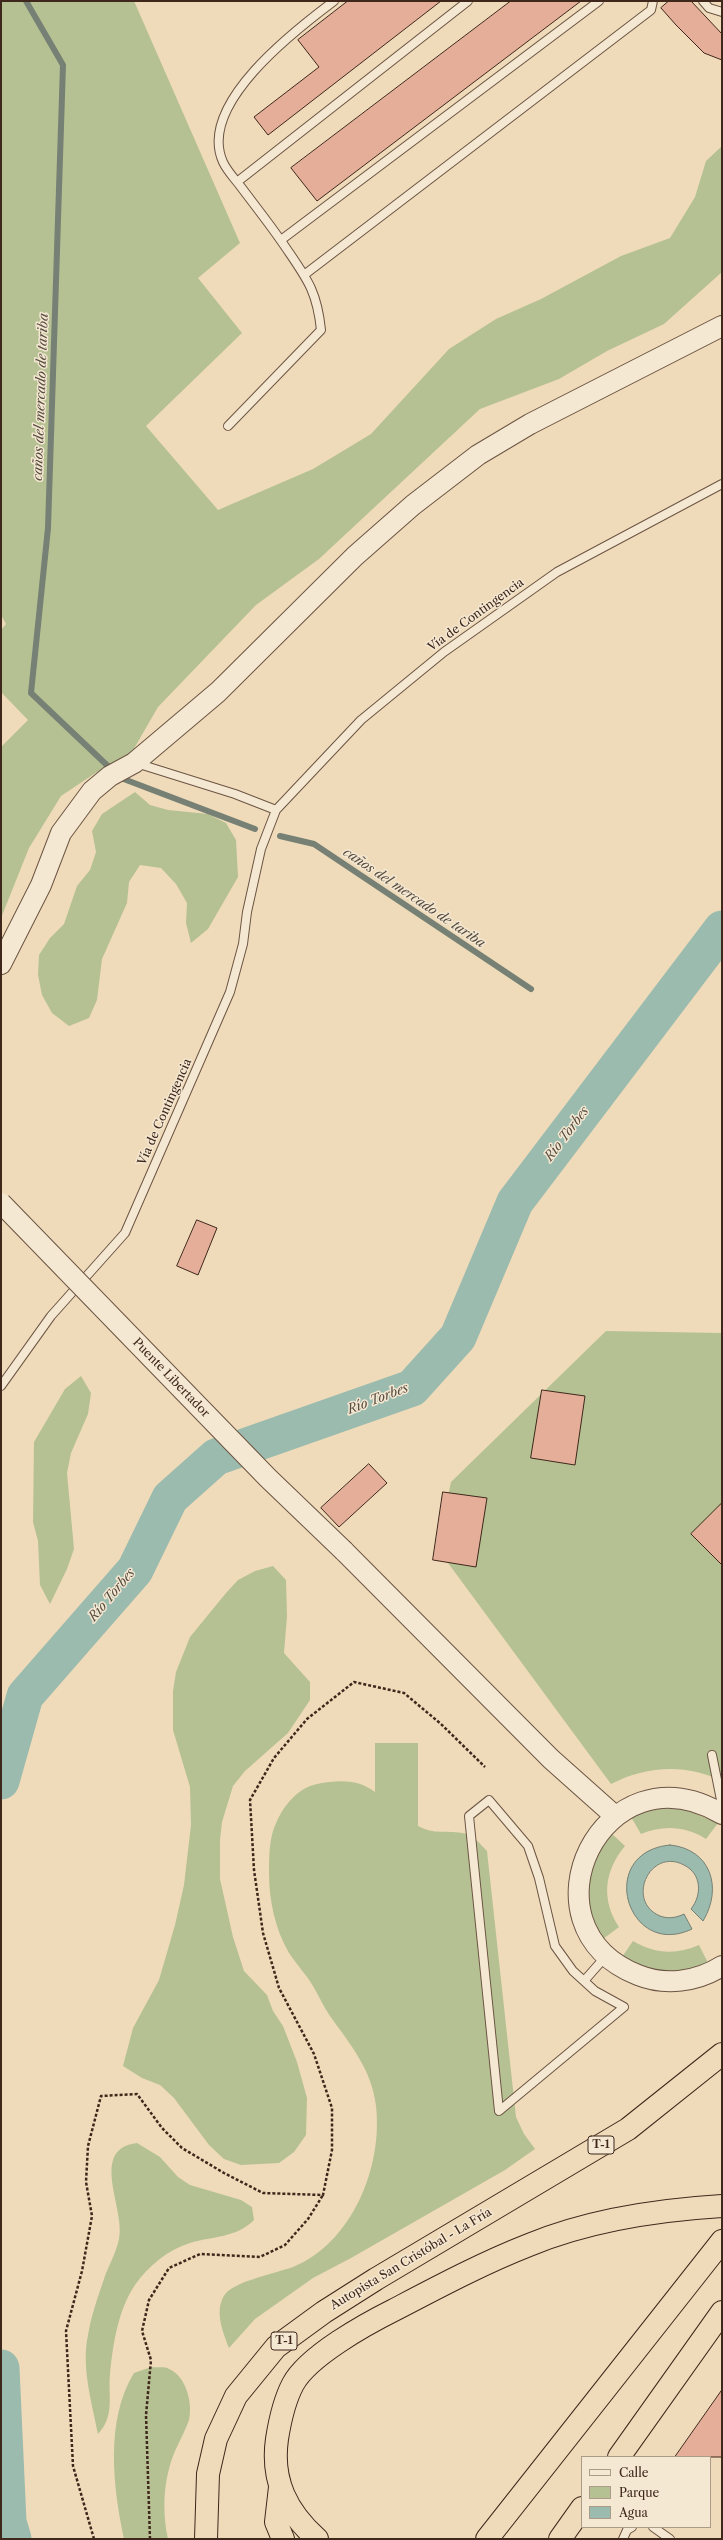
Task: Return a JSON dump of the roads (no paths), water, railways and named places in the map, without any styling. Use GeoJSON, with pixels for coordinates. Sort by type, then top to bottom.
{"type":"FeatureCollection","features":[{"type":"Feature","properties":{"kind":"highway","name":"Autopista San Cristóbal - La Fría"},"geometry":{"type":"LineString","coordinates":[[206,2539],[208,2474],[216,2439],[236,2396],[276,2347],[324,2312],[369,2283],[628,2129],[722,2054]]}},
{"type":"Feature","properties":{"kind":"highway"},"geometry":{"type":"LineString","coordinates":[[283,2539],[276,2522],[280,2488],[275,2456],[280,2416],[294,2382],[319,2356],[360,2327],[529,2244],[625,2217],[722,2206]]}},
{"type":"Feature","properties":{"kind":"highway"},"geometry":{"type":"LineString","coordinates":[[486,2539],[722,2241]]}},
{"type":"Feature","properties":{"kind":"highway"},"geometry":{"type":"LineString","coordinates":[[620,2456],[722,2312]]}},
{"type":"Feature","properties":{"kind":"highway"},"geometry":{"type":"LineString","coordinates":[[280,2488],[295,2518],[317,2539]]}},
{"type":"Feature","properties":{"kind":"highway"},"geometry":{"type":"LineString","coordinates":[[560,2539],[581,2509]]}},
{"type":"Feature","properties":{"kind":"street"},"geometry":{"type":"LineString","coordinates":[[1,964],[41,885],[61,833],[92,791],[110,776],[134,763],[218,692],[355,556],[413,505],[478,456],[530,424],[722,326]]}},
{"type":"Feature","properties":{"kind":"street","name":"Puente Libertador"},"geometry":{"type":"LineString","coordinates":[[1,1203],[268,1478],[344,1551],[551,1759],[615,1816]]}},
{"type":"Feature","properties":{"kind":"street"},"geometry":{"type":"LineString","coordinates":[[722,1814],[698,1802],[670,1798],[641,1803],[615,1816],[595,1837],[588,1849],[582,1862],[578,1891],[580,1905],[589,1933],[606,1956],[630,1972],[657,1981],[686,1980],[700,1977],[722,1966]]}},
{"type":"Feature","properties":{"kind":"lane"},"geometry":{"type":"LineString","coordinates":[[228,426],[321,330],[318,303],[304,275],[281,240],[224,163],[217,142],[224,114],[254,71],[287,37],[334,1]]}},
{"type":"Feature","properties":{"kind":"lane"},"geometry":{"type":"LineString","coordinates":[[237,182],[468,1]]}},
{"type":"Feature","properties":{"kind":"lane"},"geometry":{"type":"LineString","coordinates":[[281,240],[599,1]]}},
{"type":"Feature","properties":{"kind":"lane"},"geometry":{"type":"LineString","coordinates":[[304,275],[651,10],[653,1]]}},
{"type":"Feature","properties":{"kind":"lane"},"geometry":{"type":"LineString","coordinates":[[703,1],[709,8],[722,12]]}},
{"type":"Feature","properties":{"kind":"lane","name":"Vía de Contingencia"},"geometry":{"type":"LineString","coordinates":[[1,1386],[50,1316],[125,1233],[230,992],[243,944],[247,912],[260,849],[276,810],[362,720],[444,652],[557,572],[722,484]]}},
{"type":"Feature","properties":{"kind":"lane"},"geometry":{"type":"LineString","coordinates":[[134,763],[235,794],[276,810]]}},
{"type":"Feature","properties":{"kind":"lane"},"geometry":{"type":"LineString","coordinates":[[712,1755],[722,1805]]}},
{"type":"Feature","properties":{"kind":"lane"},"geometry":{"type":"LineString","coordinates":[[489,1800],[528,1846],[539,1878],[555,1946],[573,1971],[584,1981],[595,1991],[624,2007],[500,2111],[469,1816],[489,1800]]}},
{"type":"Feature","properties":{"kind":"lane"},"geometry":{"type":"LineString","coordinates":[[584,1981],[606,1956]]}},
{"type":"Feature","properties":{"kind":"lane"},"geometry":{"type":"LineString","coordinates":[[623,2539],[627,2530],[630,2528]]}},
{"type":"Feature","properties":{"kind":"lane"},"geometry":{"type":"LineString","coordinates":[[655,2528],[670,2539]]}},
{"type":"Feature","properties":{"kind":"water"},"geometry":{"type":"Polygon","coordinates":[[[670,1845],[684,1848],[695,1854],[704,1862],[709,1872],[712,1884],[712,1896],[709,1908],[703,1921],[691,1909],[697,1897],[698,1885],[697,1879],[690,1869],[684,1865],[672,1861],[661,1863],[652,1869],[646,1878],[643,1889],[644,1899],[650,1909],[666,1918],[684,1914],[692,1929],[669,1935],[651,1930],[637,1918],[628,1901],[627,1883],[633,1865],[647,1852],[670,1845]]]}},
{"type":"Feature","properties":{"kind":"waterway","name":"caños del mercado de tariba"},"geometry":{"type":"LineString","coordinates":[[26,1],[63,65],[48,528],[31,693],[111,769]]}},
{"type":"Feature","properties":{"kind":"waterway","name":"caños del mercado de tariba"},"geometry":{"type":"LineString","coordinates":[[121,778],[255,829]]}},
{"type":"Feature","properties":{"kind":"waterway","name":"caños del mercado de tariba"},"geometry":{"type":"LineString","coordinates":[[280,836],[314,844],[531,989]]}},
{"type":"Feature","properties":{"kind":"waterway","name":"Río Torbes"},"geometry":{"type":"LineString","coordinates":[[1,1781],[25,1696],[135,1570],[170,1498],[216,1457],[412,1388],[458,1337],[515,1202],[722,929]]}},
{"type":"Feature","properties":{"kind":"waterway","name":"Río Torbes"},"geometry":{"type":"LineString","coordinates":[[1,2368],[8,2522],[13,2539]]}}]}
